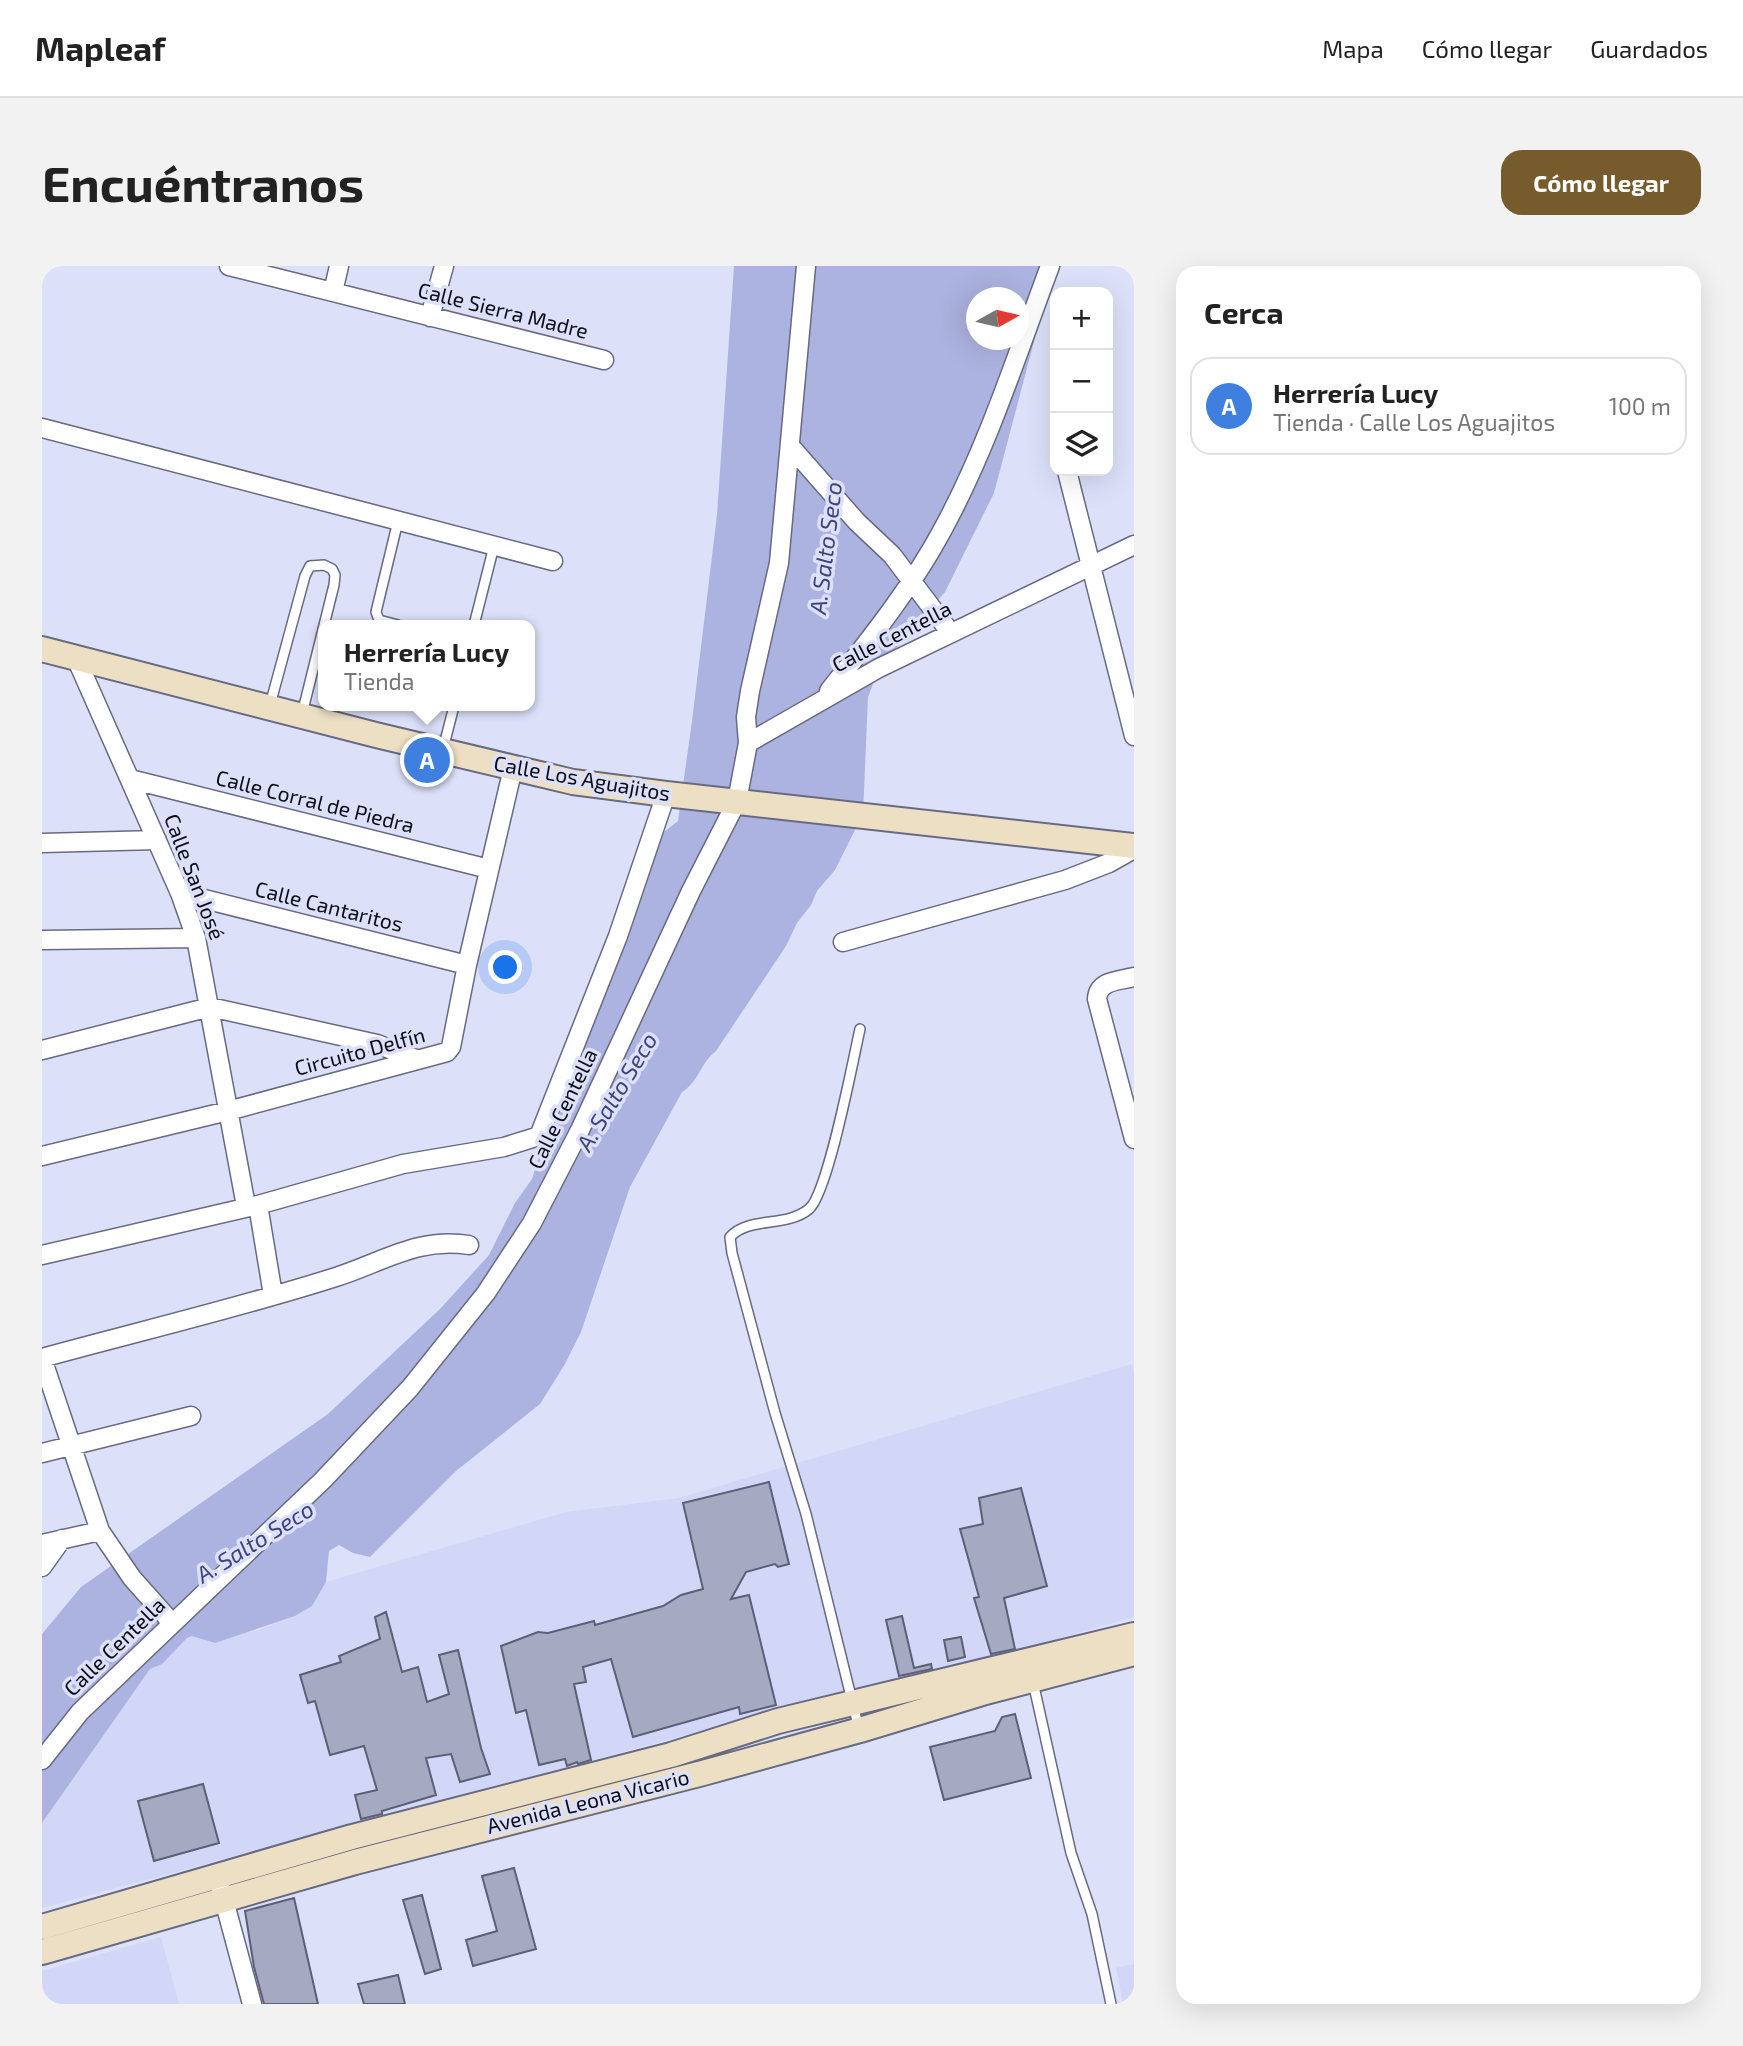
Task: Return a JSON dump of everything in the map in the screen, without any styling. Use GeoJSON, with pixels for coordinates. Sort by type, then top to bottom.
{"type":"FeatureCollection","features":[{"type":"Feature","properties":{"kind":"street","name":"Calle Sierra Madre"},"geometry":{"type":"LineString","coordinates":[[229,266],[604,360]]}},
{"type":"Feature","properties":{"kind":"street"},"geometry":{"type":"LineString","coordinates":[[333,292],[339,266]]}},
{"type":"Feature","properties":{"kind":"street"},"geometry":{"type":"LineString","coordinates":[[430,317],[444,266]]}},
{"type":"Feature","properties":{"kind":"street"},"geometry":{"type":"LineString","coordinates":[[748,743],[750,691],[779,563],[792,447],[806,266]]}},
{"type":"Feature","properties":{"kind":"street"},"geometry":{"type":"LineString","coordinates":[[823,699],[912,580],[943,528],[995,412],[1050,266]]}},
{"type":"Feature","properties":{"kind":"street"},"geometry":{"type":"LineString","coordinates":[[42,428],[553,561]]}},
{"type":"Feature","properties":{"kind":"street"},"geometry":{"type":"LineString","coordinates":[[792,447],[857,522],[892,555],[950,632]]}},
{"type":"Feature","properties":{"kind":"street"},"geometry":{"type":"LineString","coordinates":[[1068,476],[1134,736]]}},
{"type":"Feature","properties":{"kind":"street","name":"Calle Centella"},"geometry":{"type":"LineString","coordinates":[[42,1760],[80,1712],[323,1480],[410,1388],[485,1293],[532,1223],[574,1142],[691,891],[737,801],[748,743],[823,699],[950,632],[1134,545]]}},
{"type":"Feature","properties":{"kind":"street","name":"Calle Los Aguajitos"},"geometry":{"type":"LineString","coordinates":[[42,649],[573,782],[1134,847]]}},
{"type":"Feature","properties":{"kind":"street","name":"Calle San José"},"geometry":{"type":"LineString","coordinates":[[76,658],[180,893],[196,938],[228,1111],[273,1295]]}},
{"type":"Feature","properties":{"kind":"street","name":"Circuito Delfín"},"geometry":{"type":"LineString","coordinates":[[42,1156],[228,1111],[447,1052],[451,1047],[467,965],[513,768]]}},
{"type":"Feature","properties":{"kind":"street","name":"Calle Corral de Piedra"},"geometry":{"type":"LineString","coordinates":[[130,779],[489,869]]}},
{"type":"Feature","properties":{"kind":"street"},"geometry":{"type":"LineString","coordinates":[[42,1255],[252,1205],[403,1164],[504,1147],[539,1136],[618,936],[666,794]]}},
{"type":"Feature","properties":{"kind":"street"},"geometry":{"type":"LineString","coordinates":[[42,843],[157,840]]}},
{"type":"Feature","properties":{"kind":"street"},"geometry":{"type":"LineString","coordinates":[[843,942],[1065,880],[1109,863],[1134,847]]}},
{"type":"Feature","properties":{"kind":"street","name":"Calle Cantaritos"},"geometry":{"type":"LineString","coordinates":[[180,893],[467,965]]}},
{"type":"Feature","properties":{"kind":"street"},"geometry":{"type":"LineString","coordinates":[[42,940],[196,938]]}},
{"type":"Feature","properties":{"kind":"street"},"geometry":{"type":"LineString","coordinates":[[1134,978],[1102,985],[1097,990],[1097,999],[1128,1089],[1134,1139]]}},
{"type":"Feature","properties":{"kind":"street"},"geometry":{"type":"LineString","coordinates":[[42,1051],[210,1007],[377,1044],[418,1060]]}},
{"type":"Feature","properties":{"kind":"street"},"geometry":{"type":"LineString","coordinates":[[172,1623],[132,1578],[100,1531],[42,1358],[337,1277],[427,1244],[448,1242],[469,1245]]}},
{"type":"Feature","properties":{"kind":"street"},"geometry":{"type":"LineString","coordinates":[[42,1453],[191,1416]]}},
{"type":"Feature","properties":{"kind":"street"},"geometry":{"type":"LineString","coordinates":[[42,1544],[100,1531]]}},
{"type":"Feature","properties":{"kind":"street"},"geometry":{"type":"LineString","coordinates":[[42,1567],[62,1539]]}},
{"type":"Feature","properties":{"kind":"street","name":"Avenida Leona Vicario"},"geometry":{"type":"LineString","coordinates":[[42,1952],[221,1889],[352,1837],[671,1755],[778,1721],[1134,1635]]}},
{"type":"Feature","properties":{"kind":"street","name":"Avenida Leona Vicario"},"geometry":{"type":"LineString","coordinates":[[42,1927],[380,1856],[691,1776],[1134,1653]]}},
{"type":"Feature","properties":{"kind":"street"},"geometry":{"type":"LineString","coordinates":[[221,1889],[252,2004]]}},
{"type":"Feature","properties":{"kind":"lane"},"geometry":{"type":"LineString","coordinates":[[379,620],[376,612],[398,521]]}},
{"type":"Feature","properties":{"kind":"lane"},"geometry":{"type":"LineString","coordinates":[[475,620],[494,545]]}},
{"type":"Feature","properties":{"kind":"lane"},"geometry":{"type":"LineString","coordinates":[[269,708],[310,566],[324,565],[332,569],[335,575],[324,620]]}},
{"type":"Feature","properties":{"kind":"lane"},"geometry":{"type":"LineString","coordinates":[[301,716],[318,646]]}},
{"type":"Feature","properties":{"kind":"lane"},"geometry":{"type":"LineString","coordinates":[[442,751],[453,711]]}},
{"type":"Feature","properties":{"kind":"lane"},"geometry":{"type":"LineString","coordinates":[[860,1029],[842,1111],[819,1193],[809,1209],[783,1221],[738,1228],[730,1237],[775,1413],[806,1514],[860,1730]]}},
{"type":"Feature","properties":{"kind":"lane"},"geometry":{"type":"LineString","coordinates":[[1033,1680],[1068,1841],[1092,1914],[1111,2004]]}},
{"type":"Feature","properties":{"kind":"shaded area"},"geometry":{"type":"Polygon","coordinates":[[[1132,1364],[1134,1617],[1026,1648],[906,1676],[42,1908],[42,1823],[150,1669],[162,1664],[187,1638],[192,1636],[215,1643],[256,1631],[295,1616],[311,1606],[326,1582],[566,1512],[679,1498],[1132,1364]]]}},
{"type":"Feature","properties":{"kind":"shaded area"},"geometry":{"type":"Polygon","coordinates":[[[161,1937],[179,2004],[43,2004],[42,1971],[161,1937]]]}},
{"type":"Feature","properties":{"kind":"shaded area"},"geometry":{"type":"Polygon","coordinates":[[[1134,1964],[1134,2004],[1123,2004],[1116,1968],[1134,1964]]]}},
{"type":"Feature","properties":{"kind":"water","name":"A. Salto Seco"},"geometry":{"type":"Polygon","coordinates":[[[734,266],[1054,266],[994,493],[945,592],[879,668],[868,697],[863,814],[835,870],[817,891],[786,946],[716,1051],[682,1092],[630,1187],[581,1332],[540,1404],[456,1471],[370,1557],[353,1553],[339,1545],[329,1551],[326,1582],[312,1606],[295,1616],[215,1643],[192,1636],[162,1664],[150,1669],[42,1823],[42,1634],[81,1587],[328,1414],[440,1309],[489,1255],[515,1203],[532,1179],[551,1119],[664,832],[678,821],[717,515],[734,266]]]}},
{"type":"Feature","properties":{"kind":"building"},"geometry":{"type":"Polygon","coordinates":[[[769,1482],[789,1564],[778,1567],[775,1564],[746,1572],[731,1599],[749,1595],[776,1705],[740,1714],[739,1707],[633,1737],[611,1659],[583,1667],[586,1682],[574,1684],[591,1760],[567,1766],[565,1759],[539,1765],[526,1710],[516,1713],[501,1646],[538,1632],[548,1633],[594,1621],[595,1625],[663,1606],[681,1595],[703,1589],[683,1503],[769,1482]]]}},
{"type":"Feature","properties":{"kind":"building"},"geometry":{"type":"Polygon","coordinates":[[[1021,1488],[1047,1586],[1004,1598],[1015,1649],[991,1654],[974,1598],[979,1597],[960,1529],[983,1524],[979,1498],[1021,1488]]]}},
{"type":"Feature","properties":{"kind":"building"},"geometry":{"type":"Polygon","coordinates":[[[386,1612],[402,1672],[418,1667],[427,1702],[449,1694],[439,1655],[458,1650],[481,1748],[490,1774],[460,1782],[451,1754],[426,1758],[436,1795],[361,1819],[355,1795],[377,1790],[364,1746],[330,1755],[315,1701],[308,1703],[300,1675],[341,1662],[339,1656],[380,1639],[375,1617],[386,1612]]]}},
{"type":"Feature","properties":{"kind":"building"},"geometry":{"type":"Polygon","coordinates":[[[902,1616],[914,1668],[931,1664],[932,1669],[899,1676],[886,1620],[902,1616]]]}},
{"type":"Feature","properties":{"kind":"building"},"geometry":{"type":"Polygon","coordinates":[[[961,1637],[965,1657],[948,1661],[944,1640],[961,1637]]]}},
{"type":"Feature","properties":{"kind":"building"},"geometry":{"type":"Polygon","coordinates":[[[1015,1714],[1031,1778],[944,1800],[930,1747],[995,1731],[1002,1717],[1015,1714]]]}},
{"type":"Feature","properties":{"kind":"building"},"geometry":{"type":"Polygon","coordinates":[[[203,1784],[219,1843],[154,1861],[138,1801],[203,1784]]]}},
{"type":"Feature","properties":{"kind":"building"},"geometry":{"type":"Polygon","coordinates":[[[514,1868],[536,1949],[473,1966],[466,1940],[497,1931],[482,1876],[514,1868]]]}},
{"type":"Feature","properties":{"kind":"building"},"geometry":{"type":"Polygon","coordinates":[[[422,1895],[441,1969],[425,1974],[403,1900],[422,1895]]]}},
{"type":"Feature","properties":{"kind":"building"},"geometry":{"type":"Polygon","coordinates":[[[294,1898],[318,2004],[264,2004],[254,1967],[245,1911],[294,1898]]]}},
{"type":"Feature","properties":{"kind":"building"},"geometry":{"type":"Polygon","coordinates":[[[398,1975],[405,2004],[364,2004],[358,1984],[398,1975]]]}},
{"type":"Feature","properties":{"kind":"place","name":"Herrería Lucy"},"geometry":{"type":"Point","coordinates":[427,760]}}]}
